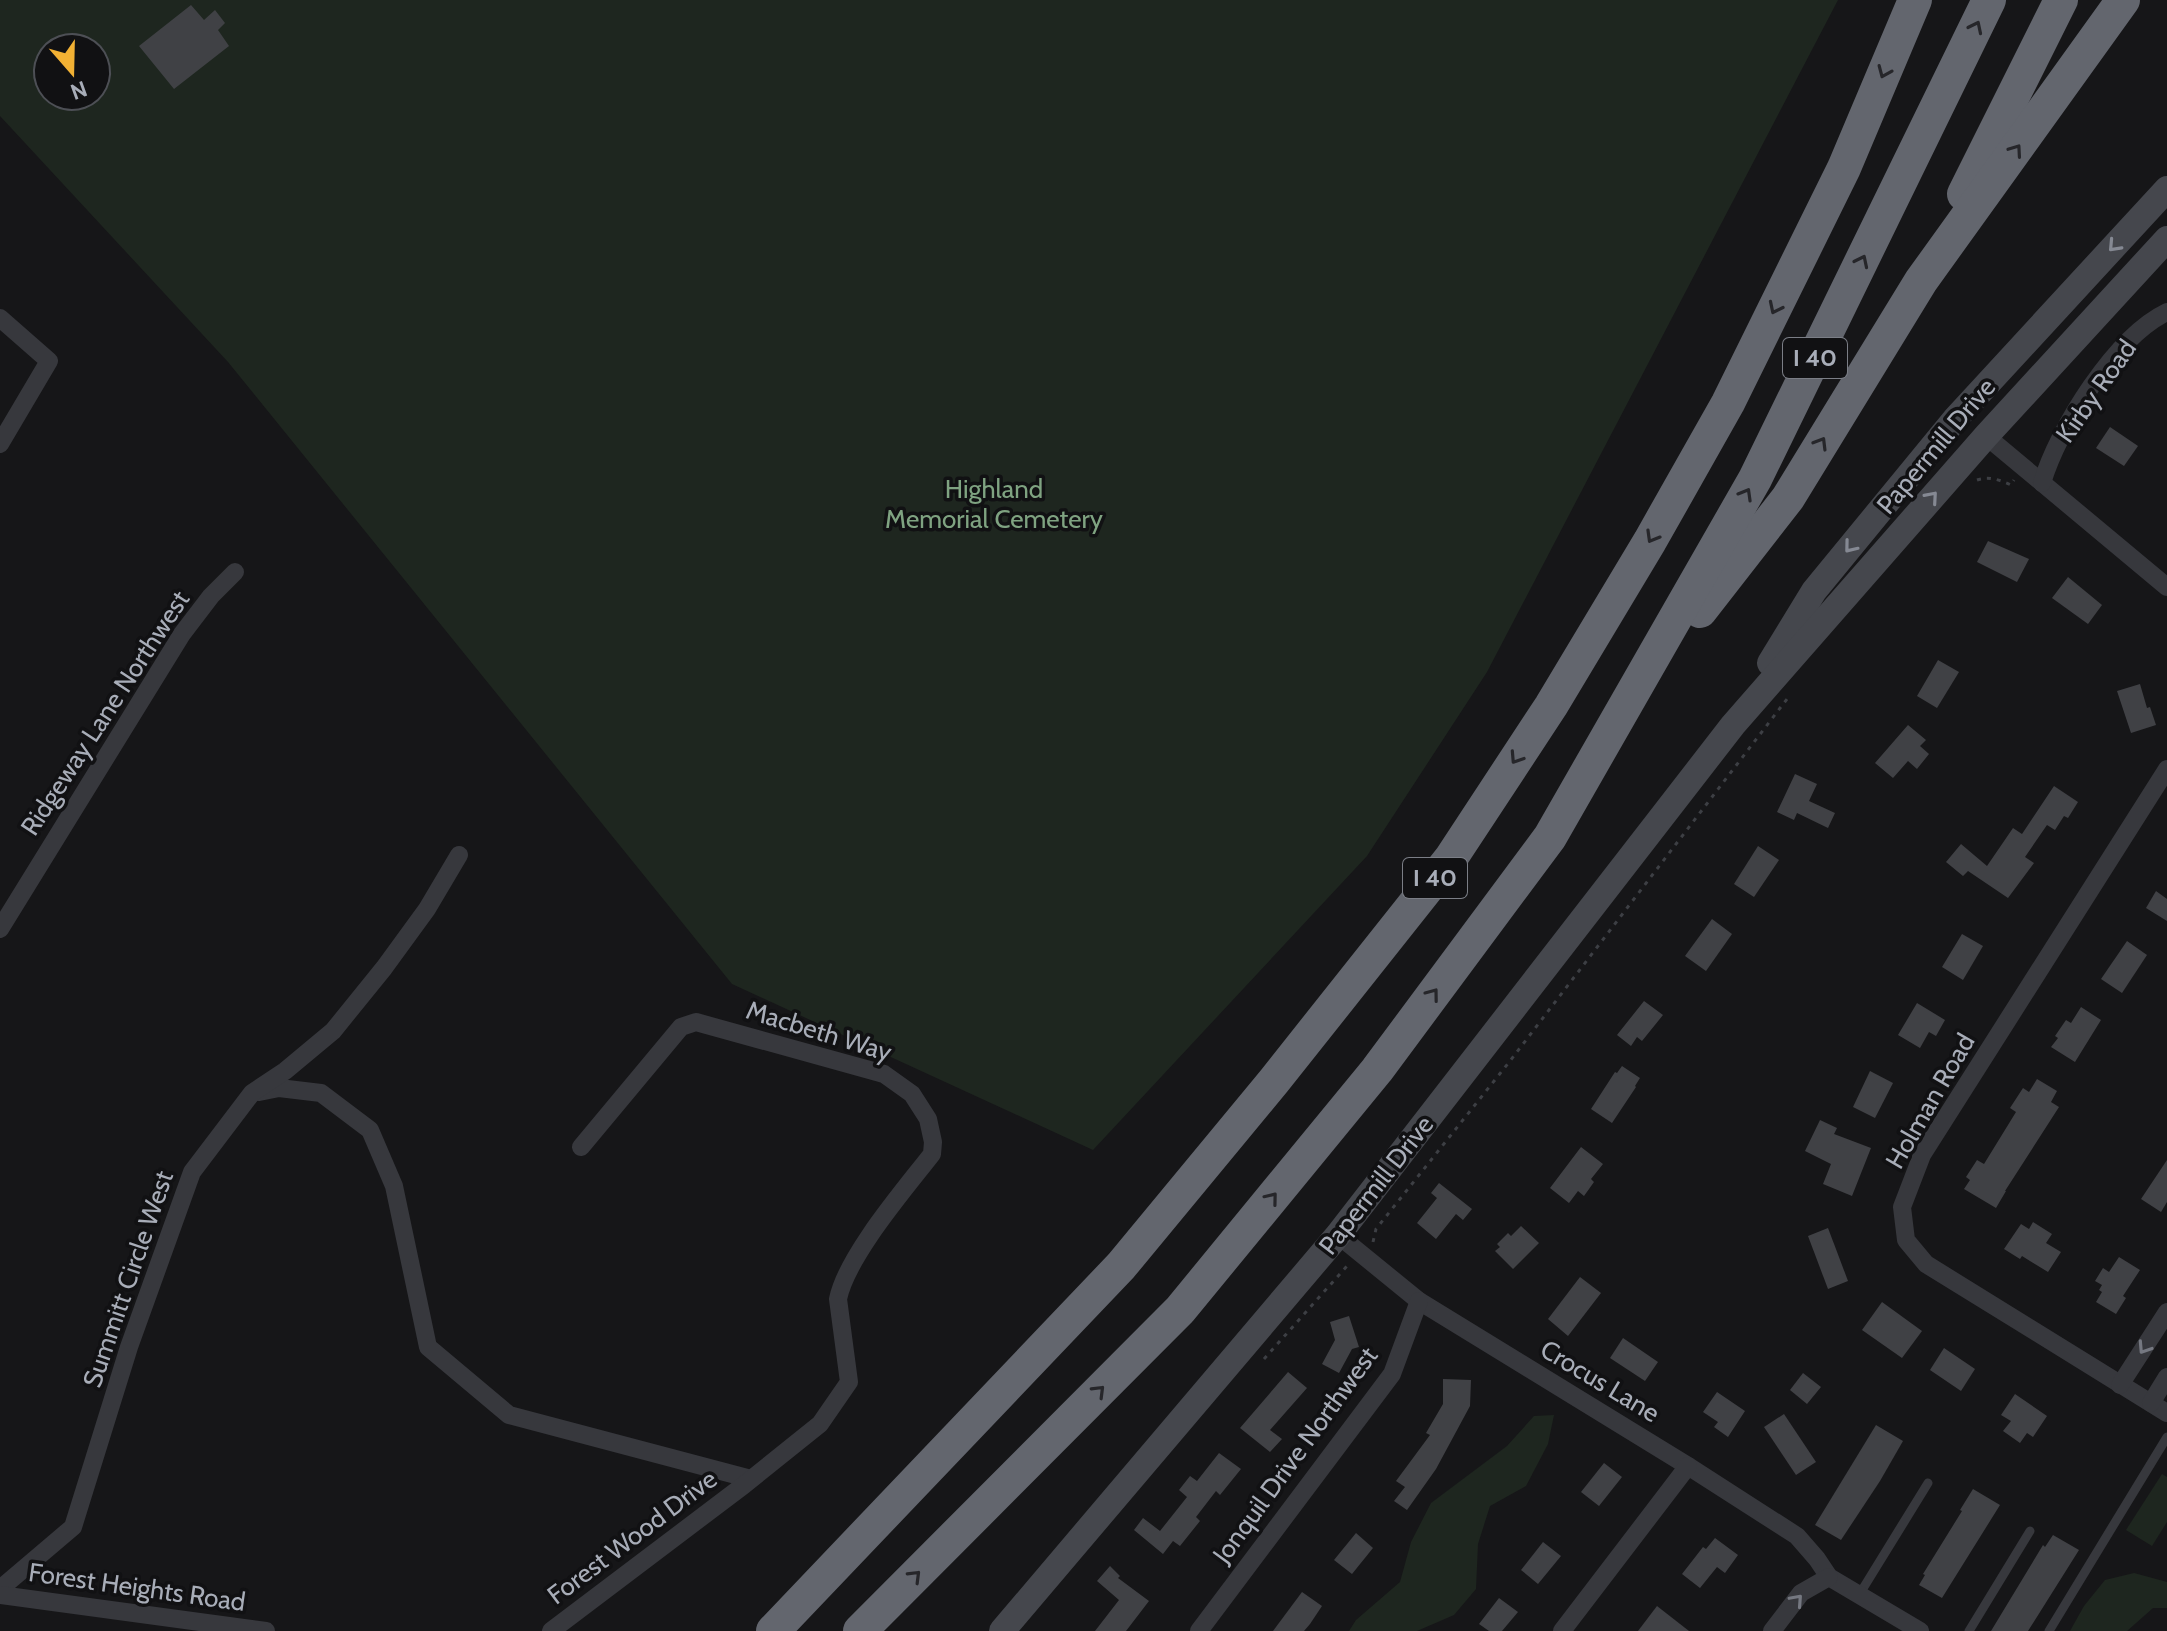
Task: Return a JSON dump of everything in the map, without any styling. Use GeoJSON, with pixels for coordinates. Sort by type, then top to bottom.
{"type":"FeatureCollection","features":[{"type":"Feature","properties":{"kind":"highway","name":"I 40"},"geometry":{"type":"LineString","coordinates":[[773,1631],[1121,1266],[1274,1081],[1451,858],[1551,706],[1728,403],[1844,168],[1915,0]]}},
{"type":"Feature","properties":{"kind":"highway","name":"I 40"},"geometry":{"type":"LineString","coordinates":[[860,1631],[1180,1310],[1377,1070],[1550,837],[1755,479],[1989,0]]}},
{"type":"Feature","properties":{"kind":"highway"},"geometry":{"type":"LineString","coordinates":[[1921,281],[2061,0]]}},
{"type":"Feature","properties":{"kind":"highway"},"geometry":{"type":"LineString","coordinates":[[1624,707],[1788,498],[1921,281],[2123,0]]}},
{"type":"Feature","properties":{"kind":"main road","name":"Papermill Drive"},"geometry":{"type":"LineString","coordinates":[[1733,725],[1814,591],[1956,418],[2165,194]]}},
{"type":"Feature","properties":{"kind":"main road","name":"Papermill Drive"},"geometry":{"type":"LineString","coordinates":[[1002,1631],[1338,1235],[1733,725],[1986,436],[2167,239]]}},
{"type":"Feature","properties":{"kind":"street","name":"Kirby Road"},"geometry":{"type":"LineString","coordinates":[[2042,483],[2048,464],[2076,410],[2110,361],[2137,332],[2167,312]]}},
{"type":"Feature","properties":{"kind":"street"},"geometry":{"type":"LineString","coordinates":[[0,318],[49,361],[0,444]]}},
{"type":"Feature","properties":{"kind":"street"},"geometry":{"type":"LineString","coordinates":[[1986,436],[2167,587]]}},
{"type":"Feature","properties":{"kind":"street","name":"Ridgeway Lane Northwest"},"geometry":{"type":"LineString","coordinates":[[0,929],[182,634],[211,596],[235,572]]}},
{"type":"Feature","properties":{"kind":"street","name":"Holman Road"},"geometry":{"type":"LineString","coordinates":[[2159,1408],[1926,1264],[1906,1240],[1902,1207],[1922,1155],[2167,769]]}},
{"type":"Feature","properties":{"kind":"street","name":"Summitt Circle West"},"geometry":{"type":"LineString","coordinates":[[0,1589],[73,1527],[129,1347],[192,1172],[252,1093],[285,1071],[333,1031],[427,909],[459,855]]}},
{"type":"Feature","properties":{"kind":"street","name":"Macbeth Way"},"geometry":{"type":"LineString","coordinates":[[581,1147],[681,1027],[696,1022],[884,1074],[912,1094],[928,1119],[932,1154],[861,1251],[840,1287],[838,1299],[849,1382],[820,1424],[747,1482]]}},
{"type":"Feature","properties":{"kind":"street"},"geometry":{"type":"LineString","coordinates":[[252,1093],[279,1088],[321,1093],[370,1130],[394,1186],[428,1347],[509,1415],[747,1482]]}},
{"type":"Feature","properties":{"kind":"street","name":"Crocus Lane"},"geometry":{"type":"LineString","coordinates":[[1338,1235],[1419,1301],[1797,1536],[1829,1577],[1920,1631]]}},
{"type":"Feature","properties":{"kind":"street","name":"Jonquil Drive Northwest"},"geometry":{"type":"LineString","coordinates":[[1199,1631],[1392,1374],[1419,1301]]}},
{"type":"Feature","properties":{"kind":"street"},"geometry":{"type":"LineString","coordinates":[[2120,1385],[2167,1312]]}},
{"type":"Feature","properties":{"kind":"street"},"geometry":{"type":"LineString","coordinates":[[2159,1408],[2167,1377]]}},
{"type":"Feature","properties":{"kind":"street"},"geometry":{"type":"LineString","coordinates":[[1562,1631],[1688,1466]]}},
{"type":"Feature","properties":{"kind":"street","name":"Forest Wood Drive"},"geometry":{"type":"LineString","coordinates":[[551,1631],[747,1482]]}},
{"type":"Feature","properties":{"kind":"street"},"geometry":{"type":"LineString","coordinates":[[1772,1631],[1801,1593],[1829,1577]]}},
{"type":"Feature","properties":{"kind":"street","name":"Forest Heights Road"},"geometry":{"type":"LineString","coordinates":[[0,1595],[266,1631]]}},
{"type":"Feature","properties":{"kind":"lane"},"geometry":{"type":"LineString","coordinates":[[2049,1631],[2167,1437]]}},
{"type":"Feature","properties":{"kind":"lane"},"geometry":{"type":"LineString","coordinates":[[1859,1595],[1928,1483]]}},
{"type":"Feature","properties":{"kind":"lane"},"geometry":{"type":"LineString","coordinates":[[1969,1631],[2030,1531]]}},
{"type":"Feature","properties":{"kind":"green space","name":"Highland Memorial Cemetery"},"geometry":{"type":"Polygon","coordinates":[[[0,0],[1838,0],[1487,672],[1367,856],[1093,1150],[732,984],[228,362],[0,116],[0,0]]]}},
{"type":"Feature","properties":{"kind":"green space"},"geometry":{"type":"Polygon","coordinates":[[[1554,1415],[1548,1444],[1526,1486],[1490,1506],[1478,1544],[1476,1589],[1454,1615],[1417,1631],[1349,1631],[1356,1620],[1400,1582],[1411,1542],[1431,1503],[1507,1446],[1534,1416],[1554,1415]]]}},
{"type":"Feature","properties":{"kind":"green space"},"geometry":{"type":"Polygon","coordinates":[[[2162,1474],[2167,1477],[2167,1522],[2152,1546],[2126,1530],[2162,1474]]]}},
{"type":"Feature","properties":{"kind":"green space"},"geometry":{"type":"Polygon","coordinates":[[[2134,1573],[2167,1582],[2167,1608],[2153,1608],[2127,1631],[2070,1631],[2084,1606],[2105,1580],[2134,1573]]]}},
{"type":"Feature","properties":{"kind":"building"},"geometry":{"type":"Polygon","coordinates":[[[191,5],[204,20],[215,10],[225,23],[218,30],[229,46],[174,89],[139,46],[191,5]]]}},
{"type":"Feature","properties":{"kind":"building"},"geometry":{"type":"Polygon","coordinates":[[[2110,427],[2138,446],[2124,466],[2096,448],[2110,427]]]}},
{"type":"Feature","properties":{"kind":"building"},"geometry":{"type":"Polygon","coordinates":[[[1988,541],[2029,559],[2017,582],[1977,562],[1988,541]]]}},
{"type":"Feature","properties":{"kind":"building"},"geometry":{"type":"Polygon","coordinates":[[[2068,577],[2102,605],[2088,624],[2052,598],[2068,577]]]}},
{"type":"Feature","properties":{"kind":"building"},"geometry":{"type":"Polygon","coordinates":[[[1938,660],[1959,672],[1937,708],[1917,696],[1938,660]]]}},
{"type":"Feature","properties":{"kind":"building"},"geometry":{"type":"Polygon","coordinates":[[[2140,684],[2156,725],[2131,733],[2117,691],[2140,684]]]}},
{"type":"Feature","properties":{"kind":"building"},"geometry":{"type":"Polygon","coordinates":[[[1908,725],[1926,740],[1920,746],[1929,754],[1917,769],[1908,761],[1893,778],[1875,763],[1908,725]]]}},
{"type":"Feature","properties":{"kind":"building"},"geometry":{"type":"Polygon","coordinates":[[[1795,774],[1817,784],[1809,801],[1835,813],[1828,828],[1797,813],[1794,820],[1777,812],[1795,774]]]}},
{"type":"Feature","properties":{"kind":"building"},"geometry":{"type":"Polygon","coordinates":[[[2054,786],[2078,802],[2068,818],[2064,816],[2055,830],[2047,825],[2025,857],[2034,863],[2008,898],[1968,871],[1963,876],[1946,862],[1961,844],[1987,866],[2013,828],[2022,834],[2054,786]]]}},
{"type":"Feature","properties":{"kind":"building"},"geometry":{"type":"Polygon","coordinates":[[[1758,846],[1779,860],[1754,897],[1734,884],[1758,846]]]}},
{"type":"Feature","properties":{"kind":"building"},"geometry":{"type":"Polygon","coordinates":[[[2156,891],[2167,899],[2167,921],[2146,908],[2156,891]]]}},
{"type":"Feature","properties":{"kind":"building"},"geometry":{"type":"Polygon","coordinates":[[[1712,919],[1732,934],[1706,971],[1685,956],[1712,919]]]}},
{"type":"Feature","properties":{"kind":"building"},"geometry":{"type":"Polygon","coordinates":[[[1962,934],[1983,946],[1963,980],[1942,967],[1962,934]]]}},
{"type":"Feature","properties":{"kind":"building"},"geometry":{"type":"Polygon","coordinates":[[[2127,941],[2147,955],[2122,993],[2101,979],[2127,941]]]}},
{"type":"Feature","properties":{"kind":"building"},"geometry":{"type":"Polygon","coordinates":[[[1644,1001],[1663,1015],[1642,1041],[1637,1037],[1631,1046],[1617,1035],[1644,1001]]]}},
{"type":"Feature","properties":{"kind":"building"},"geometry":{"type":"Polygon","coordinates":[[[1917,1003],[1945,1020],[1936,1036],[1929,1032],[1920,1048],[1898,1035],[1917,1003]]]}},
{"type":"Feature","properties":{"kind":"building"},"geometry":{"type":"Polygon","coordinates":[[[2081,1007],[2101,1020],[2075,1062],[2051,1047],[2066,1020],[2071,1023],[2081,1007]]]}},
{"type":"Feature","properties":{"kind":"building"},"geometry":{"type":"Polygon","coordinates":[[[1622,1066],[1640,1078],[1612,1123],[1591,1109],[1622,1066]]]}},
{"type":"Feature","properties":{"kind":"building"},"geometry":{"type":"Polygon","coordinates":[[[1870,1071],[1893,1083],[1875,1118],[1853,1107],[1870,1071]]]}},
{"type":"Feature","properties":{"kind":"building"},"geometry":{"type":"Polygon","coordinates":[[[2037,1079],[2057,1091],[2051,1102],[2059,1107],[1996,1208],[1964,1189],[1970,1180],[1966,1177],[1977,1160],[1984,1164],[2016,1112],[2010,1108],[2023,1088],[2029,1092],[2037,1079]]]}},
{"type":"Feature","properties":{"kind":"building"},"geometry":{"type":"Polygon","coordinates":[[[1820,1120],[1837,1128],[1834,1134],[1871,1148],[1852,1196],[1823,1184],[1831,1164],[1805,1151],[1820,1120]]]}},
{"type":"Feature","properties":{"kind":"building"},"geometry":{"type":"Polygon","coordinates":[[[1581,1147],[1603,1164],[1591,1179],[1594,1182],[1584,1196],[1578,1191],[1569,1203],[1550,1188],[1581,1147]]]}},
{"type":"Feature","properties":{"kind":"building"},"geometry":{"type":"Polygon","coordinates":[[[2167,1160],[2167,1202],[2161,1212],[2141,1199],[2167,1160]]]}},
{"type":"Feature","properties":{"kind":"building"},"geometry":{"type":"Polygon","coordinates":[[[1439,1183],[1472,1209],[1463,1220],[1456,1214],[1436,1239],[1417,1223],[1437,1198],[1431,1193],[1439,1183]]]}},
{"type":"Feature","properties":{"kind":"building"},"geometry":{"type":"Polygon","coordinates":[[[2033,1222],[2052,1234],[2046,1243],[2061,1252],[2048,1272],[2004,1249],[2021,1224],[2029,1229],[2033,1222]]]}},
{"type":"Feature","properties":{"kind":"building"},"geometry":{"type":"Polygon","coordinates":[[[1521,1226],[1539,1243],[1513,1269],[1495,1251],[1500,1247],[1497,1244],[1508,1233],[1511,1236],[1521,1226]]]}},
{"type":"Feature","properties":{"kind":"building"},"geometry":{"type":"Polygon","coordinates":[[[1828,1228],[1848,1281],[1828,1289],[1808,1236],[1828,1228]]]}},
{"type":"Feature","properties":{"kind":"building"},"geometry":{"type":"Polygon","coordinates":[[[2119,1257],[2140,1270],[2123,1296],[2126,1298],[2116,1314],[2096,1302],[2102,1285],[2095,1281],[2103,1268],[2109,1272],[2119,1257]]]}},
{"type":"Feature","properties":{"kind":"building"},"geometry":{"type":"Polygon","coordinates":[[[1580,1277],[1601,1293],[1568,1336],[1548,1319],[1580,1277]]]}},
{"type":"Feature","properties":{"kind":"building"},"geometry":{"type":"Polygon","coordinates":[[[1882,1302],[1922,1331],[1902,1358],[1862,1330],[1882,1302]]]}},
{"type":"Feature","properties":{"kind":"building"},"geometry":{"type":"Polygon","coordinates":[[[1349,1316],[1359,1347],[1352,1349],[1339,1373],[1322,1364],[1335,1340],[1330,1322],[1349,1316]]]}},
{"type":"Feature","properties":{"kind":"building"},"geometry":{"type":"Polygon","coordinates":[[[1623,1338],[1658,1362],[1645,1381],[1610,1358],[1623,1338]]]}},
{"type":"Feature","properties":{"kind":"building"},"geometry":{"type":"Polygon","coordinates":[[[1944,1348],[1975,1369],[1961,1391],[1930,1370],[1944,1348]]]}},
{"type":"Feature","properties":{"kind":"building"},"geometry":{"type":"Polygon","coordinates":[[[1288,1372],[1307,1388],[1270,1430],[1282,1439],[1270,1452],[1240,1428],[1288,1372]]]}},
{"type":"Feature","properties":{"kind":"building"},"geometry":{"type":"Polygon","coordinates":[[[1803,1373],[1821,1387],[1807,1404],[1790,1390],[1803,1373]]]}},
{"type":"Feature","properties":{"kind":"building"},"geometry":{"type":"Polygon","coordinates":[[[1443,1379],[1471,1380],[1470,1406],[1436,1469],[1407,1510],[1394,1501],[1405,1487],[1396,1481],[1430,1435],[1426,1433],[1443,1404],[1443,1379]]]}},
{"type":"Feature","properties":{"kind":"building"},"geometry":{"type":"Polygon","coordinates":[[[1717,1392],[1745,1411],[1728,1437],[1714,1427],[1718,1422],[1703,1412],[1717,1392]]]}},
{"type":"Feature","properties":{"kind":"building"},"geometry":{"type":"Polygon","coordinates":[[[2015,1394],[2047,1416],[2033,1437],[2027,1433],[2020,1443],[2003,1431],[2011,1421],[2001,1415],[2015,1394]]]}},
{"type":"Feature","properties":{"kind":"building"},"geometry":{"type":"Polygon","coordinates":[[[1784,1414],[1816,1462],[1796,1475],[1764,1427],[1784,1414]]]}},
{"type":"Feature","properties":{"kind":"building"},"geometry":{"type":"Polygon","coordinates":[[[1876,1425],[1903,1441],[1841,1540],[1815,1525],[1876,1425]]]}},
{"type":"Feature","properties":{"kind":"building"},"geometry":{"type":"Polygon","coordinates":[[[1219,1453],[1241,1469],[1220,1495],[1216,1491],[1196,1517],[1200,1521],[1180,1546],[1173,1541],[1163,1554],[1134,1530],[1143,1518],[1160,1531],[1187,1497],[1179,1490],[1190,1476],[1197,1481],[1219,1453]]]}},
{"type":"Feature","properties":{"kind":"building"},"geometry":{"type":"Polygon","coordinates":[[[1604,1463],[1622,1477],[1599,1506],[1581,1492],[1604,1463]]]}},
{"type":"Feature","properties":{"kind":"building"},"geometry":{"type":"Polygon","coordinates":[[[1973,1489],[2000,1505],[1942,1598],[1919,1585],[1973,1489]]]}},
{"type":"Feature","properties":{"kind":"building"},"geometry":{"type":"Polygon","coordinates":[[[1356,1533],[1373,1548],[1352,1574],[1334,1560],[1356,1533]]]}},
{"type":"Feature","properties":{"kind":"building"},"geometry":{"type":"Polygon","coordinates":[[[2053,1535],[2079,1550],[2028,1631],[1991,1631],[2043,1545],[2045,1547],[2053,1535]]]}},
{"type":"Feature","properties":{"kind":"building"},"geometry":{"type":"Polygon","coordinates":[[[1715,1538],[1738,1555],[1725,1573],[1717,1567],[1700,1588],[1682,1574],[1703,1547],[1706,1549],[1715,1538]]]}},
{"type":"Feature","properties":{"kind":"building"},"geometry":{"type":"Polygon","coordinates":[[[1543,1542],[1561,1556],[1538,1584],[1521,1570],[1543,1542]]]}},
{"type":"Feature","properties":{"kind":"building"},"geometry":{"type":"Polygon","coordinates":[[[1110,1566],[1120,1576],[1118,1578],[1149,1601],[1126,1631],[1095,1631],[1119,1600],[1097,1581],[1110,1566]]]}},
{"type":"Feature","properties":{"kind":"building"},"geometry":{"type":"Polygon","coordinates":[[[1302,1592],[1322,1606],[1310,1624],[1304,1631],[1273,1631],[1302,1592]]]}},
{"type":"Feature","properties":{"kind":"building"},"geometry":{"type":"Polygon","coordinates":[[[1499,1598],[1518,1612],[1502,1631],[1489,1631],[1479,1624],[1499,1598]]]}},
{"type":"Feature","properties":{"kind":"building"},"geometry":{"type":"Polygon","coordinates":[[[1657,1606],[1689,1631],[1638,1631],[1657,1606]]]}}]}
